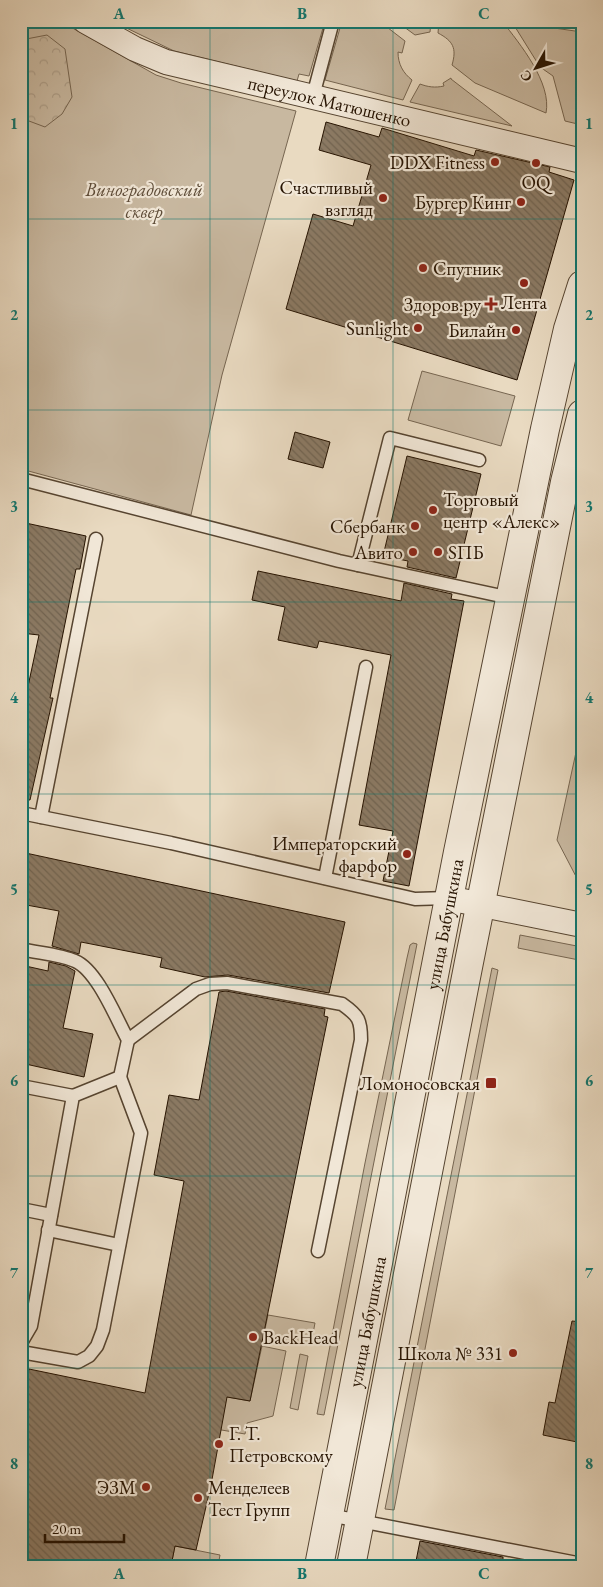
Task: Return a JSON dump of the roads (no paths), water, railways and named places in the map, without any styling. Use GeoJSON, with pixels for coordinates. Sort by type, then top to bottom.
{"type":"FeatureCollection","features":[{"type":"Feature","properties":{"kind":"street","name":"переулок Матюшенко"},"geometry":{"type":"LineString","coordinates":[[85,21],[134,49],[166,62],[582,162]]}},
{"type":"Feature","properties":{"kind":"street","name":"улица Бабушкина"},"geometry":{"type":"LineString","coordinates":[[319,1566],[448,898],[545,429],[568,329],[582,285]]}},
{"type":"Feature","properties":{"kind":"street","name":"улица Бабушкина"},"geometry":{"type":"LineString","coordinates":[[351,1566],[565,482],[582,414]]}},
{"type":"Feature","properties":{"kind":"street"},"geometry":{"type":"LineString","coordinates":[[448,898],[582,925]]}},
{"type":"Feature","properties":{"kind":"lane"},"geometry":{"type":"LineString","coordinates":[[313,96],[333,21]]}},
{"type":"Feature","properties":{"kind":"lane"},"geometry":{"type":"LineString","coordinates":[[358,565],[390,438],[479,460]]}},
{"type":"Feature","properties":{"kind":"lane"},"geometry":{"type":"LineString","coordinates":[[21,479],[358,565],[510,598]]}},
{"type":"Feature","properties":{"kind":"lane"},"geometry":{"type":"LineString","coordinates":[[40,817],[96,540]]}},
{"type":"Feature","properties":{"kind":"lane"},"geometry":{"type":"LineString","coordinates":[[325,878],[366,667]]}},
{"type":"Feature","properties":{"kind":"lane"},"geometry":{"type":"LineString","coordinates":[[21,813],[171,842],[415,899],[448,898]]}},
{"type":"Feature","properties":{"kind":"lane"},"geometry":{"type":"LineString","coordinates":[[21,949],[74,960],[85,967],[94,977],[128,1040],[120,1077],[141,1133],[102,1330],[97,1346],[89,1356],[78,1362],[21,1352]]}},
{"type":"Feature","properties":{"kind":"lane"},"geometry":{"type":"LineString","coordinates":[[128,1040],[196,989],[210,984],[227,983],[342,1004],[355,1013],[361,1024],[361,1040],[318,1251]]}},
{"type":"Feature","properties":{"kind":"lane"},"geometry":{"type":"LineString","coordinates":[[21,1086],[73,1096],[120,1077]]}},
{"type":"Feature","properties":{"kind":"lane"},"geometry":{"type":"LineString","coordinates":[[21,1343],[31,1326],[73,1096]]}},
{"type":"Feature","properties":{"kind":"lane"},"geometry":{"type":"LineString","coordinates":[[21,1209],[51,1214]]}},
{"type":"Feature","properties":{"kind":"lane"},"geometry":{"type":"LineString","coordinates":[[48,1230],[119,1245]]}},
{"type":"Feature","properties":{"kind":"lane"},"geometry":{"type":"LineString","coordinates":[[329,1515],[360,1523],[582,1564]]}},
{"type":"Feature","properties":{"kind":"place","name":"DDX Fitness"},"geometry":{"type":"Point","coordinates":[495,162]}},
{"type":"Feature","properties":{"kind":"place","name":"OQ"},"geometry":{"type":"Point","coordinates":[536,163]}},
{"type":"Feature","properties":{"kind":"place","name":"Счастливый взгляд"},"geometry":{"type":"Point","coordinates":[383,198]}},
{"type":"Feature","properties":{"kind":"place","name":"Бургер Кинг"},"geometry":{"type":"Point","coordinates":[521,202]}},
{"type":"Feature","properties":{"kind":"place","name":"Спутник"},"geometry":{"type":"Point","coordinates":[423,268]}},
{"type":"Feature","properties":{"kind":"place","name":"Лента"},"geometry":{"type":"Point","coordinates":[524,283]}},
{"type":"Feature","properties":{"kind":"place","name":"Здоров.ру"},"geometry":{"type":"Point","coordinates":[491,304]}},
{"type":"Feature","properties":{"kind":"place","name":"Sunlight"},"geometry":{"type":"Point","coordinates":[418,328]}},
{"type":"Feature","properties":{"kind":"place","name":"Билайн"},"geometry":{"type":"Point","coordinates":[516,330]}},
{"type":"Feature","properties":{"kind":"place","name":"Торговый центр «Алекс»"},"geometry":{"type":"Point","coordinates":[433,510]}},
{"type":"Feature","properties":{"kind":"place","name":"Сбербанк"},"geometry":{"type":"Point","coordinates":[415,526]}},
{"type":"Feature","properties":{"kind":"place","name":"Авито"},"geometry":{"type":"Point","coordinates":[413,552]}},
{"type":"Feature","properties":{"kind":"place","name":"SПБ"},"geometry":{"type":"Point","coordinates":[438,552]}},
{"type":"Feature","properties":{"kind":"place","name":"Императорский фарфор"},"geometry":{"type":"Point","coordinates":[407,854]}},
{"type":"Feature","properties":{"kind":"place","name":"Ломоносовская"},"geometry":{"type":"Point","coordinates":[491,1083]}},
{"type":"Feature","properties":{"kind":"place","name":"BackHead"},"geometry":{"type":"Point","coordinates":[253,1337]}},
{"type":"Feature","properties":{"kind":"place","name":"Школа № 331"},"geometry":{"type":"Point","coordinates":[513,1353]}},
{"type":"Feature","properties":{"kind":"place","name":"Г. Т. Петровскому"},"geometry":{"type":"Point","coordinates":[219,1444]}},
{"type":"Feature","properties":{"kind":"place","name":"ЭЗМ"},"geometry":{"type":"Point","coordinates":[146,1487]}},
{"type":"Feature","properties":{"kind":"place","name":"Менделеев Тест Групп"},"geometry":{"type":"Point","coordinates":[198,1498]}},
{"type":"Feature","properties":{"kind":"park label","name":"Виноградовский сквер"},"geometry":{"type":"Point","coordinates":[144,200]}}]}
